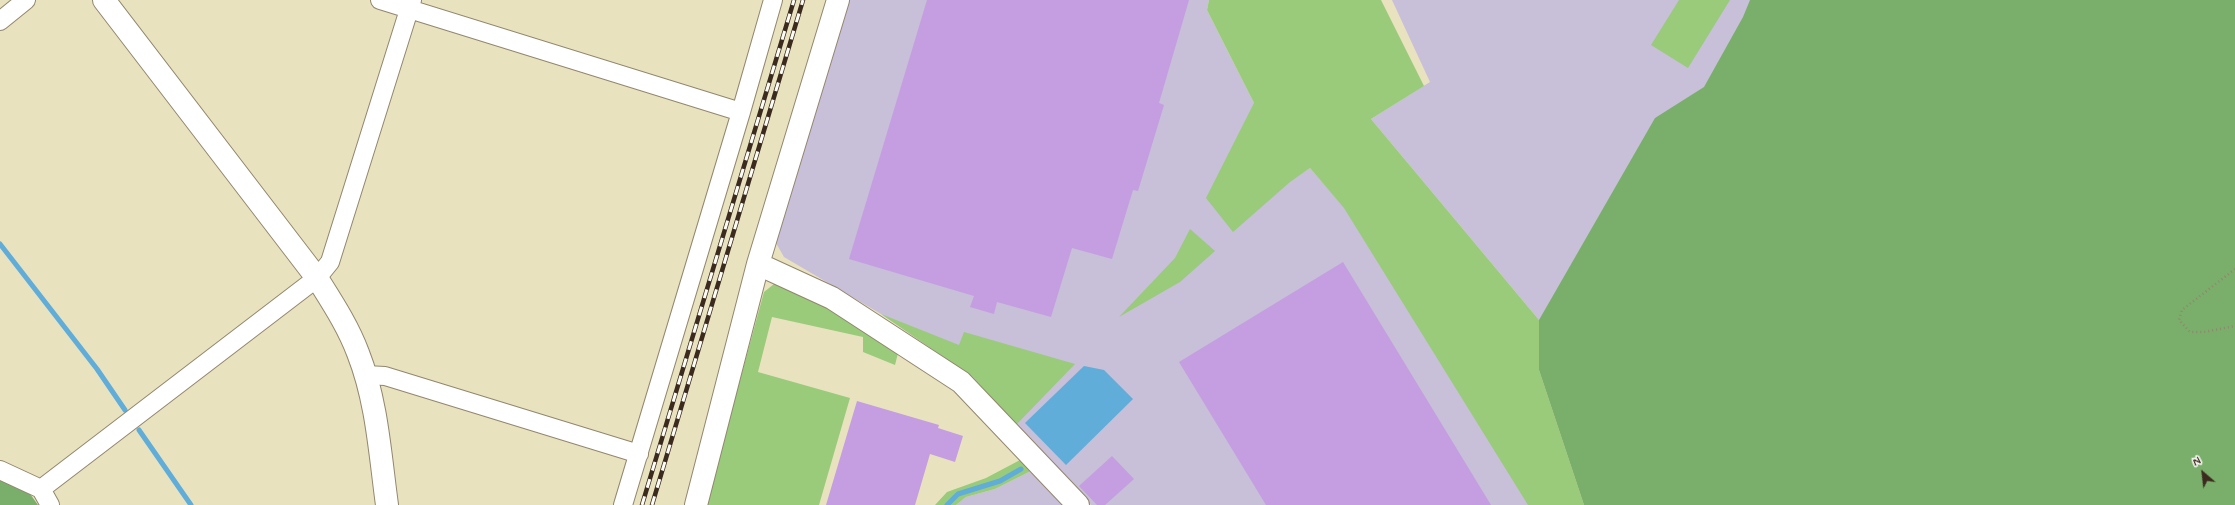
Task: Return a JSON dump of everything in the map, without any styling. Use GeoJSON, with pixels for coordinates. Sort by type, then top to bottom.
{"type":"FeatureCollection","features":[{"type":"Feature","properties":{"kind":"street"},"geometry":{"type":"LineString","coordinates":[[0,21],[26,0]]}},
{"type":"Feature","properties":{"kind":"street"},"geometry":{"type":"LineString","coordinates":[[104,0],[317,278],[345,325],[358,353],[375,412],[387,505]]}},
{"type":"Feature","properties":{"kind":"street"},"geometry":{"type":"LineString","coordinates":[[380,0],[410,4],[741,112]]}},
{"type":"Feature","properties":{"kind":"street"},"geometry":{"type":"LineString","coordinates":[[623,505],[741,112],[772,0]]}},
{"type":"Feature","properties":{"kind":"street"},"geometry":{"type":"LineString","coordinates":[[696,505],[758,264],[838,0]]}},
{"type":"Feature","properties":{"kind":"street"},"geometry":{"type":"LineString","coordinates":[[41,489],[317,278],[330,262],[410,4]]}},
{"type":"Feature","properties":{"kind":"street"},"geometry":{"type":"LineString","coordinates":[[758,264],[832,298],[962,382],[1078,505]]}},
{"type":"Feature","properties":{"kind":"street"},"geometry":{"type":"LineString","coordinates":[[365,374],[385,376],[639,454]]}},
{"type":"Feature","properties":{"kind":"street"},"geometry":{"type":"LineString","coordinates":[[0,470],[41,489],[50,505]]}},
{"type":"Feature","properties":{"kind":"path"},"geometry":{"type":"LineString","coordinates":[[2235,269],[2182,310],[2179,320],[2190,332],[2204,332],[2235,326]]}},
{"type":"Feature","properties":{"kind":"shaded area"},"geometry":{"type":"Polygon","coordinates":[[[848,0],[1209,0],[1207,10],[1254,103],[1290,181],[1310,168],[1512,399],[1556,505],[1091,505],[973,377],[881,314],[784,257],[776,243],[848,0]]]}},
{"type":"Feature","properties":{"kind":"shaded area"},"geometry":{"type":"Polygon","coordinates":[[[1392,0],[1762,0],[1558,336],[1539,320],[1371,119],[1430,82],[1392,0]]]}},
{"type":"Feature","properties":{"kind":"shaded area"},"geometry":{"type":"Polygon","coordinates":[[[1031,471],[1064,505],[956,505],[966,497],[995,489],[1031,471]]]}},
{"type":"Feature","properties":{"kind":"green space"},"geometry":{"type":"Polygon","coordinates":[[[1209,0],[1381,0],[1424,86],[1371,119],[1539,320],[1539,370],[1584,505],[1528,505],[1344,208],[1310,168],[1290,182],[1233,232],[1206,198],[1254,103],[1207,10],[1209,0]]]}},
{"type":"Feature","properties":{"kind":"green space"},"geometry":{"type":"Polygon","coordinates":[[[1679,0],[1730,0],[1688,68],[1651,45],[1679,0]]]}},
{"type":"Feature","properties":{"kind":"green space"},"geometry":{"type":"Polygon","coordinates":[[[1750,0],[2235,0],[2235,505],[1584,505],[1539,370],[1539,320],[1655,118],[1704,87],[1743,17],[1750,0]]]}},
{"type":"Feature","properties":{"kind":"green space"},"geometry":{"type":"Polygon","coordinates":[[[1190,229],[1215,251],[1180,282],[1119,317],[1175,258],[1190,229]]]}},
{"type":"Feature","properties":{"kind":"green space"},"geometry":{"type":"Polygon","coordinates":[[[774,284],[793,285],[898,353],[895,365],[863,352],[863,337],[772,317],[758,372],[850,398],[819,505],[706,505],[764,292],[774,284]]]}},
{"type":"Feature","properties":{"kind":"green space"},"geometry":{"type":"Polygon","coordinates":[[[881,314],[959,345],[964,332],[1075,364],[1016,425],[973,377],[881,314]]]}},
{"type":"Feature","properties":{"kind":"green space"},"geometry":{"type":"Polygon","coordinates":[[[1020,460],[1031,471],[995,489],[966,497],[956,505],[935,505],[947,492],[986,478],[1020,460]]]}},
{"type":"Feature","properties":{"kind":"green space"},"geometry":{"type":"Polygon","coordinates":[[[0,477],[23,484],[38,505],[0,505],[0,477]]]}},
{"type":"Feature","properties":{"kind":"water"},"geometry":{"type":"Polygon","coordinates":[[[1084,366],[1104,370],[1133,399],[1066,465],[1025,423],[1084,366]]]}},
{"type":"Feature","properties":{"kind":"building"},"geometry":{"type":"Polygon","coordinates":[[[927,0],[1189,0],[1159,103],[1164,105],[1138,191],[1133,190],[1112,259],[1072,248],[1051,317],[997,302],[994,314],[970,307],[974,296],[849,259],[927,0]]]}},
{"type":"Feature","properties":{"kind":"building"},"geometry":{"type":"Polygon","coordinates":[[[1343,262],[1491,505],[1266,505],[1179,362],[1343,262]]]}},
{"type":"Feature","properties":{"kind":"building"},"geometry":{"type":"Polygon","coordinates":[[[857,401],[939,425],[938,428],[963,436],[955,462],[930,454],[915,505],[826,505],[857,401]]]}},
{"type":"Feature","properties":{"kind":"building"},"geometry":{"type":"Polygon","coordinates":[[[1112,456],[1134,479],[1105,505],[1097,505],[1079,486],[1112,456]]]}},
{"type":"Feature","properties":{"kind":"waterway"},"geometry":{"type":"LineString","coordinates":[[0,244],[97,369],[125,410]]}},
{"type":"Feature","properties":{"kind":"waterway"},"geometry":{"type":"LineString","coordinates":[[139,430],[191,505]]}},
{"type":"Feature","properties":{"kind":"waterway"},"geometry":{"type":"LineString","coordinates":[[947,505],[958,494],[1000,481],[1021,469]]}},
{"type":"Feature","properties":{"kind":"railway"},"geometry":{"type":"LineString","coordinates":[[642,505],[794,0]]}},
{"type":"Feature","properties":{"kind":"railway"},"geometry":{"type":"LineString","coordinates":[[652,505],[803,0]]}}]}
